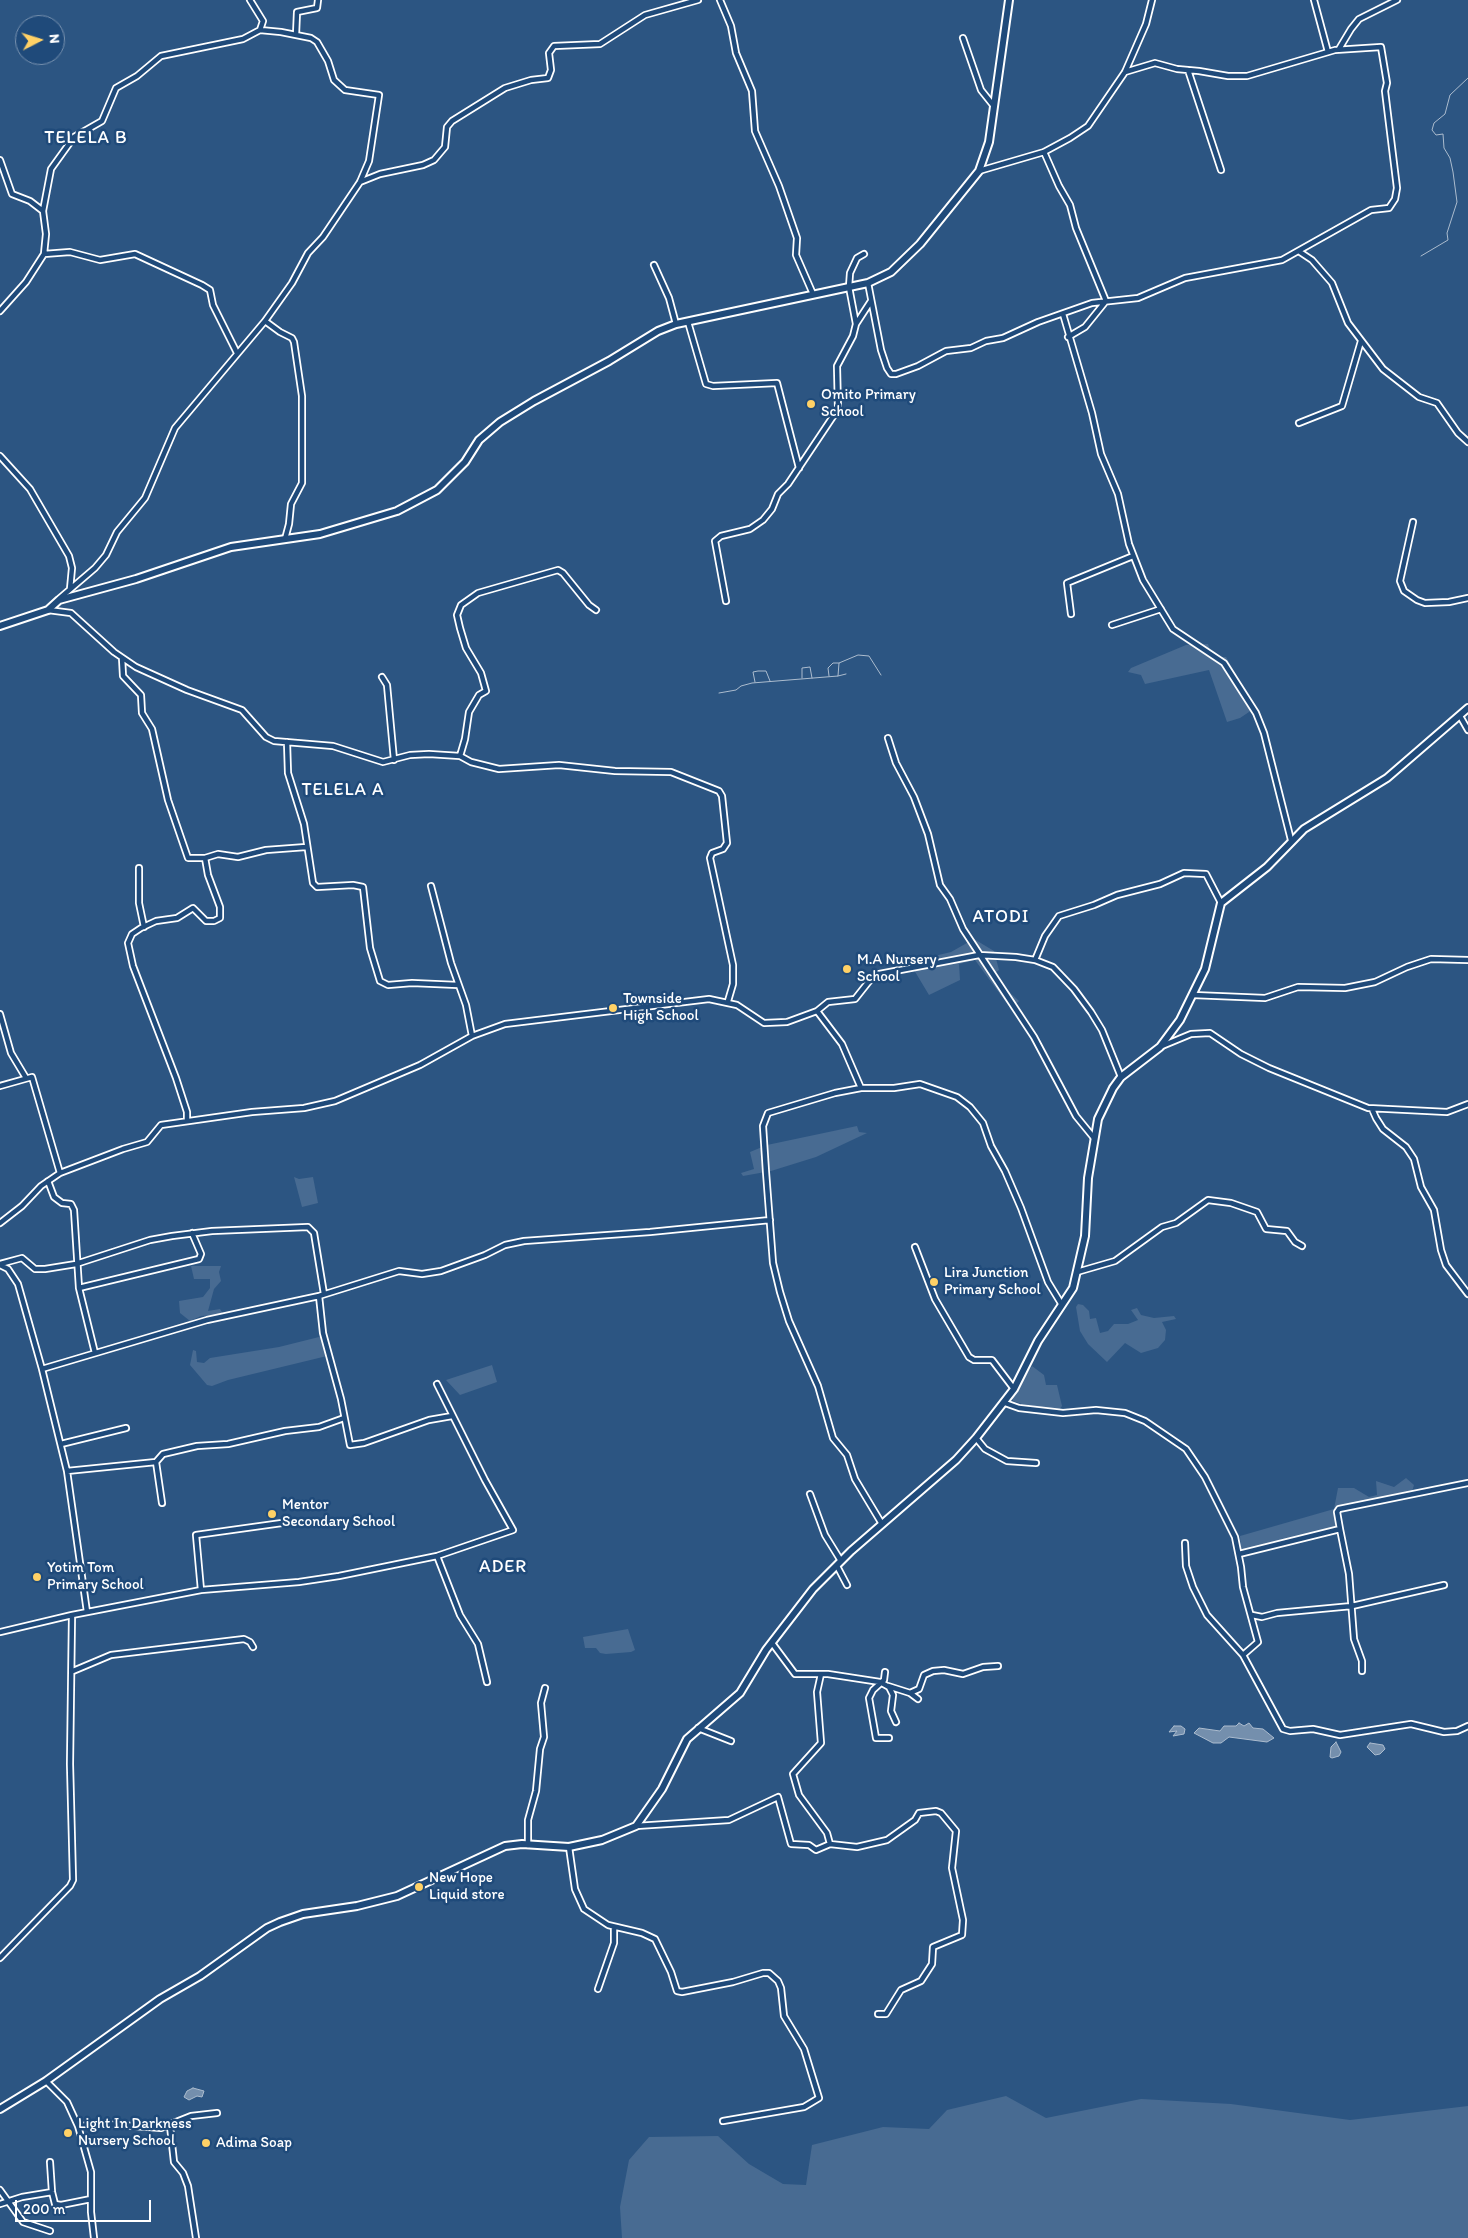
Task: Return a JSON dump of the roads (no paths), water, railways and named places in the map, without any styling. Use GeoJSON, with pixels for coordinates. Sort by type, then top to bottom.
{"type":"FeatureCollection","features":[{"type":"Feature","properties":{"kind":"street"},"geometry":{"type":"LineString","coordinates":[[250,0],[263,21],[260,30]]}},
{"type":"Feature","properties":{"kind":"street"},"geometry":{"type":"LineString","coordinates":[[296,35],[295,16],[297,12],[317,8],[318,0]]}},
{"type":"Feature","properties":{"kind":"street"},"geometry":{"type":"LineString","coordinates":[[360,182],[380,174],[423,165],[434,160],[445,147],[447,127],[452,121],[505,88],[531,80],[548,78],[551,70],[549,53],[554,46],[600,44],[645,15],[698,0]]}},
{"type":"Feature","properties":{"kind":"street"},"geometry":{"type":"LineString","coordinates":[[720,0],[731,26],[736,53],[752,91],[755,131],[779,186],[797,238],[796,255],[813,294]]}},
{"type":"Feature","properties":{"kind":"street"},"geometry":{"type":"LineString","coordinates":[[59,600],[136,579],[231,547],[285,540],[337,530],[397,511],[424,499],[456,473],[479,440],[500,422],[534,401],[609,361],[658,331],[676,324],[849,287],[886,275],[900,264],[979,171],[989,142],[1009,0]]}},
{"type":"Feature","properties":{"kind":"street"},"geometry":{"type":"LineString","coordinates":[[979,171],[1044,152],[1088,126],[1125,72],[1146,24],[1152,0]]}},
{"type":"Feature","properties":{"kind":"street"},"geometry":{"type":"LineString","coordinates":[[1314,0],[1328,52]]}},
{"type":"Feature","properties":{"kind":"street"},"geometry":{"type":"LineString","coordinates":[[1339,49],[1351,28],[1359,19],[1397,0]]}},
{"type":"Feature","properties":{"kind":"street"},"geometry":{"type":"LineString","coordinates":[[0,311],[26,282],[44,254],[46,234],[43,211],[51,170],[74,137],[102,120],[116,88],[137,76],[161,56],[246,38],[260,30],[296,35],[317,42],[328,61],[334,80],[343,89],[379,95],[369,161],[360,182],[322,238],[308,253],[292,283],[265,321],[174,428],[145,498],[117,532],[106,555],[95,568],[48,610],[0,626]]}},
{"type":"Feature","properties":{"kind":"street"},"geometry":{"type":"LineString","coordinates":[[963,38],[981,90],[993,105]]}},
{"type":"Feature","properties":{"kind":"street"},"geometry":{"type":"LineString","coordinates":[[868,282],[881,350],[891,374],[918,366],[946,351],[971,348],[986,341],[1003,338],[1092,303],[1142,297],[1185,278],[1270,264],[1300,252],[1367,212],[1388,209],[1397,192],[1385,91],[1388,83],[1382,48],[1375,46],[1339,49],[1247,76],[1228,76],[1169,68],[1155,63],[1125,72]]}},
{"type":"Feature","properties":{"kind":"street"},"geometry":{"type":"LineString","coordinates":[[1188,70],[1220,170]]}},
{"type":"Feature","properties":{"kind":"street"},"geometry":{"type":"LineString","coordinates":[[1044,152],[1058,186],[1070,205],[1076,228],[1106,300]]}},
{"type":"Feature","properties":{"kind":"street"},"geometry":{"type":"LineString","coordinates":[[0,160],[12,194],[30,202],[43,211]]}},
{"type":"Feature","properties":{"kind":"street"},"geometry":{"type":"LineString","coordinates":[[44,254],[70,252],[100,260],[135,254],[202,285],[210,290],[213,305],[237,353]]}},
{"type":"Feature","properties":{"kind":"street"},"geometry":{"type":"LineString","coordinates":[[1300,252],[1312,260],[1332,283],[1346,318],[1383,369],[1421,398],[1437,403],[1458,433],[1468,442]]}},
{"type":"Feature","properties":{"kind":"street"},"geometry":{"type":"LineString","coordinates":[[856,324],[849,287],[852,266],[857,258],[864,254]]}},
{"type":"Feature","properties":{"kind":"street"},"geometry":{"type":"LineString","coordinates":[[654,265],[669,298],[676,324]]}},
{"type":"Feature","properties":{"kind":"street"},"geometry":{"type":"LineString","coordinates":[[1068,337],[1085,327],[1106,300]]}},
{"type":"Feature","properties":{"kind":"street"},"geometry":{"type":"LineString","coordinates":[[726,601],[715,541],[721,536],[750,529],[763,520],[772,509],[778,494],[788,484],[838,409],[837,366],[853,336],[856,324],[871,301]]}},
{"type":"Feature","properties":{"kind":"street"},"geometry":{"type":"LineString","coordinates":[[1063,314],[1068,337],[1092,413],[1101,454],[1118,494],[1125,530],[1143,580],[1173,629],[1224,663],[1256,713],[1264,733],[1291,840]]}},
{"type":"Feature","properties":{"kind":"street"},"geometry":{"type":"LineString","coordinates":[[265,321],[292,338],[294,342],[302,396],[302,483],[291,504],[285,540]]}},
{"type":"Feature","properties":{"kind":"street"},"geometry":{"type":"LineString","coordinates":[[688,322],[706,384],[713,386],[777,383],[799,468]]}},
{"type":"Feature","properties":{"kind":"street"},"geometry":{"type":"LineString","coordinates":[[1299,423],[1342,406],[1361,341]]}},
{"type":"Feature","properties":{"kind":"street"},"geometry":{"type":"LineString","coordinates":[[0,456],[30,489],[68,556],[72,568],[70,589]]}},
{"type":"Feature","properties":{"kind":"street"},"geometry":{"type":"LineString","coordinates":[[1413,522],[1400,581],[1404,591],[1425,603],[1449,602],[1468,598]]}},
{"type":"Feature","properties":{"kind":"street"},"geometry":{"type":"LineString","coordinates":[[1071,614],[1067,583],[1134,556]]}},
{"type":"Feature","properties":{"kind":"street"},"geometry":{"type":"LineString","coordinates":[[460,756],[469,712],[479,696],[486,691],[481,673],[466,648],[460,628],[457,615],[461,605],[478,593],[558,570],[563,573],[589,605],[596,610]]}},
{"type":"Feature","properties":{"kind":"street"},"geometry":{"type":"LineString","coordinates":[[1112,625],[1161,609]]}},
{"type":"Feature","properties":{"kind":"street"},"geometry":{"type":"LineString","coordinates":[[48,610],[71,613],[122,658],[187,690],[242,710],[266,737],[287,742],[333,746],[380,761],[414,755],[460,756],[471,762],[499,769],[559,766],[615,772],[671,772],[719,791],[722,796],[727,843],[724,849],[712,853],[710,858],[733,965],[733,984],[728,1001]]}},
{"type":"Feature","properties":{"kind":"street"},"geometry":{"type":"LineString","coordinates":[[122,658],[122,676],[141,695],[142,713],[154,737],[168,800],[185,856],[188,858],[205,858],[218,854],[238,856],[266,850],[306,847]]}},
{"type":"Feature","properties":{"kind":"street"},"geometry":{"type":"LineString","coordinates":[[382,677],[387,685],[394,760]]}},
{"type":"Feature","properties":{"kind":"street"},"geometry":{"type":"LineString","coordinates":[[1160,1047],[1180,1020],[1205,969],[1221,903],[1267,867],[1291,840],[1316,821],[1387,778],[1468,708]]}},
{"type":"Feature","properties":{"kind":"street"},"geometry":{"type":"LineString","coordinates":[[1460,716],[1468,730]]}},
{"type":"Feature","properties":{"kind":"street"},"geometry":{"type":"LineString","coordinates":[[888,738],[896,763],[914,797],[928,834],[940,885],[950,899],[963,929],[979,955],[1034,1037],[1076,1116],[1094,1138]]}},
{"type":"Feature","properties":{"kind":"street"},"geometry":{"type":"LineString","coordinates":[[287,742],[288,773],[304,824],[310,876],[315,886],[354,884],[363,887],[370,948],[382,983],[388,985],[412,983],[458,985]]}},
{"type":"Feature","properties":{"kind":"street"},"geometry":{"type":"LineString","coordinates":[[187,1121],[187,1112],[176,1078],[133,966],[130,936],[144,926],[156,921],[177,918],[194,908],[206,921],[214,921],[220,918],[220,907],[208,875],[205,858]]}},
{"type":"Feature","properties":{"kind":"street"},"geometry":{"type":"LineString","coordinates":[[139,868],[139,903],[144,926]]}},
{"type":"Feature","properties":{"kind":"street"},"geometry":{"type":"LineString","coordinates":[[1035,960],[1045,936],[1059,916],[1094,905],[1117,894],[1160,884],[1184,873],[1206,874],[1221,903]]}},
{"type":"Feature","properties":{"kind":"street"},"geometry":{"type":"LineString","coordinates":[[431,886],[458,985],[466,1004],[472,1036]]}},
{"type":"Feature","properties":{"kind":"street"},"geometry":{"type":"LineString","coordinates":[[0,1223],[22,1206],[48,1181],[60,1173],[123,1148],[147,1142],[161,1125],[304,1108],[335,1100],[420,1065],[472,1036],[513,1022],[580,1016],[688,1000],[728,1001],[768,1023],[794,1020],[817,1011],[830,1002],[854,999],[874,975],[979,955],[1008,956],[1035,960],[1050,965],[1057,971],[1091,1012],[1102,1030],[1121,1077]]}},
{"type":"Feature","properties":{"kind":"street"},"geometry":{"type":"LineString","coordinates":[[1193,995],[1271,998],[1298,987],[1345,988],[1369,984],[1431,959],[1468,960]]}},
{"type":"Feature","properties":{"kind":"street"},"geometry":{"type":"LineString","coordinates":[[817,1011],[842,1044],[861,1088]]}},
{"type":"Feature","properties":{"kind":"street"},"geometry":{"type":"LineString","coordinates":[[0,1014],[11,1053],[26,1078]]}},
{"type":"Feature","properties":{"kind":"street"},"geometry":{"type":"LineString","coordinates":[[636,1826],[662,1790],[687,1738],[740,1693],[772,1643],[813,1588],[882,1524],[946,1470],[1005,1403],[1038,1341],[1073,1288],[1087,1223],[1088,1178],[1094,1138],[1101,1112],[1121,1077],[1160,1047],[1189,1034],[1210,1033],[1241,1054],[1269,1068],[1372,1109],[1447,1112],[1468,1104]]}},
{"type":"Feature","properties":{"kind":"street"},"geometry":{"type":"LineString","coordinates":[[0,1086],[32,1077],[60,1173]]}},
{"type":"Feature","properties":{"kind":"street"},"geometry":{"type":"LineString","coordinates":[[882,1524],[854,1479],[847,1455],[833,1438],[818,1386],[788,1321],[774,1271],[764,1137],[766,1116],[775,1110],[861,1088],[894,1088],[920,1084],[950,1094],[970,1107],[980,1118],[991,1146],[1005,1170],[1021,1208],[1048,1282],[1062,1306]]}},
{"type":"Feature","properties":{"kind":"street"},"geometry":{"type":"LineString","coordinates":[[1372,1109],[1383,1129],[1406,1147],[1414,1159],[1421,1187],[1434,1210],[1441,1250],[1446,1266],[1468,1294]]}},
{"type":"Feature","properties":{"kind":"street"},"geometry":{"type":"LineString","coordinates":[[48,1181],[54,1197],[62,1203],[72,1205],[78,1242],[76,1264],[78,1288],[95,1353]]}},
{"type":"Feature","properties":{"kind":"street"},"geometry":{"type":"LineString","coordinates":[[1077,1272],[1114,1261],[1162,1227],[1176,1223],[1208,1200],[1231,1203],[1257,1212],[1266,1229],[1287,1231],[1295,1242],[1302,1246]]}},
{"type":"Feature","properties":{"kind":"street"},"geometry":{"type":"LineString","coordinates":[[42,1369],[207,1320],[322,1295],[399,1271],[422,1274],[440,1271],[485,1255],[496,1248],[524,1241],[650,1232],[770,1220]]}},
{"type":"Feature","properties":{"kind":"street"},"geometry":{"type":"LineString","coordinates":[[0,1264],[22,1258],[39,1270],[76,1264],[150,1240],[192,1233],[308,1227],[314,1233],[322,1295],[323,1333],[342,1398],[348,1442],[351,1446],[429,1420],[452,1416]]}},
{"type":"Feature","properties":{"kind":"street"},"geometry":{"type":"LineString","coordinates":[[78,1288],[199,1259],[201,1256],[192,1233]]}},
{"type":"Feature","properties":{"kind":"street"},"geometry":{"type":"LineString","coordinates":[[915,1247],[935,1299],[969,1358],[974,1360],[992,1360],[1014,1389]]}},
{"type":"Feature","properties":{"kind":"street"},"geometry":{"type":"LineString","coordinates":[[0,1264],[8,1269],[18,1284],[42,1369],[67,1472],[87,1612]]}},
{"type":"Feature","properties":{"kind":"street"},"geometry":{"type":"LineString","coordinates":[[0,1632],[72,1615],[201,1590],[312,1581],[438,1556],[513,1530],[437,1384]]}},
{"type":"Feature","properties":{"kind":"street"},"geometry":{"type":"LineString","coordinates":[[1005,1403],[1019,1408],[1063,1413],[1109,1410],[1145,1420],[1186,1449],[1229,1524],[1239,1554],[1243,1587],[1258,1642],[1243,1655]]}},
{"type":"Feature","properties":{"kind":"street"},"geometry":{"type":"LineString","coordinates":[[162,1503],[156,1462],[160,1455],[177,1450],[228,1444],[285,1431],[319,1426],[344,1418]]}},
{"type":"Feature","properties":{"kind":"street"},"geometry":{"type":"LineString","coordinates":[[60,1444],[126,1428]]}},
{"type":"Feature","properties":{"kind":"street"},"geometry":{"type":"LineString","coordinates":[[976,1438],[985,1449],[1007,1461],[1036,1463]]}},
{"type":"Feature","properties":{"kind":"street"},"geometry":{"type":"LineString","coordinates":[[67,1472],[156,1462]]}},
{"type":"Feature","properties":{"kind":"street"},"geometry":{"type":"LineString","coordinates":[[1362,1671],[1362,1662],[1354,1639],[1349,1574],[1337,1512],[1339,1509],[1468,1483]]}},
{"type":"Feature","properties":{"kind":"street"},"geometry":{"type":"LineString","coordinates":[[810,1494],[825,1535],[839,1563],[847,1585]]}},
{"type":"Feature","properties":{"kind":"street"},"geometry":{"type":"LineString","coordinates":[[201,1590],[196,1534],[289,1522]]}},
{"type":"Feature","properties":{"kind":"street"},"geometry":{"type":"LineString","coordinates":[[1239,1554],[1340,1529]]}},
{"type":"Feature","properties":{"kind":"street"},"geometry":{"type":"LineString","coordinates":[[1185,1544],[1186,1566],[1196,1594],[1211,1621],[1243,1655],[1265,1692],[1280,1724],[1286,1730],[1314,1729],[1340,1736],[1411,1724],[1444,1732],[1457,1731],[1468,1726]]}},
{"type":"Feature","properties":{"kind":"street"},"geometry":{"type":"LineString","coordinates":[[438,1556],[460,1615],[478,1644],[488,1682]]}},
{"type":"Feature","properties":{"kind":"street"},"geometry":{"type":"LineString","coordinates":[[1252,1615],[1262,1617],[1277,1613],[1352,1606],[1444,1585]]}},
{"type":"Feature","properties":{"kind":"street"},"geometry":{"type":"LineString","coordinates":[[0,1958],[72,1884],[70,1754],[73,1671],[72,1615]]}},
{"type":"Feature","properties":{"kind":"street"},"geometry":{"type":"LineString","coordinates":[[73,1671],[111,1655],[244,1639],[253,1646]]}},
{"type":"Feature","properties":{"kind":"street"},"geometry":{"type":"LineString","coordinates":[[772,1643],[795,1674],[821,1674],[883,1681],[893,1695],[891,1711],[896,1722]]}},
{"type":"Feature","properties":{"kind":"street"},"geometry":{"type":"LineString","coordinates":[[910,1693],[919,1689],[924,1674],[944,1670],[960,1674],[998,1666]]}},
{"type":"Feature","properties":{"kind":"street"},"geometry":{"type":"LineString","coordinates":[[885,1672],[883,1681],[869,1698],[872,1724],[876,1738],[889,1738]]}},
{"type":"Feature","properties":{"kind":"street"},"geometry":{"type":"LineString","coordinates":[[821,1674],[817,1692],[821,1743],[793,1774],[799,1795],[827,1833],[830,1844]]}},
{"type":"Feature","properties":{"kind":"street"},"geometry":{"type":"LineString","coordinates":[[888,1687],[910,1693],[918,1699]]}},
{"type":"Feature","properties":{"kind":"street"},"geometry":{"type":"LineString","coordinates":[[528,1845],[528,1820],[536,1791],[538,1760],[544,1737],[541,1703],[545,1688]]}},
{"type":"Feature","properties":{"kind":"street"},"geometry":{"type":"LineString","coordinates":[[698,1728],[731,1741]]}},
{"type":"Feature","properties":{"kind":"street"},"geometry":{"type":"LineString","coordinates":[[0,2109],[46,2081],[160,1999],[200,1976],[267,1928],[280,1922],[303,1914],[357,1906],[397,1896],[419,1888],[491,1851],[511,1845],[568,1847],[602,1840],[636,1826],[729,1820],[778,1798],[791,1844],[809,1845],[816,1850],[830,1844],[857,1847],[887,1840],[913,1822],[922,1811],[941,1813],[956,1831],[952,1868],[963,1920],[962,1935],[932,1947],[930,1967],[921,1981],[901,1990],[886,2014],[878,2014]]}},
{"type":"Feature","properties":{"kind":"street"},"geometry":{"type":"LineString","coordinates":[[568,1847],[570,1865],[579,1902],[592,1916],[614,1927],[642,1933],[655,1939],[672,1972],[677,1991],[703,1988],[763,1973],[769,1973],[778,1981],[781,1988],[784,2016],[804,2049],[819,2098],[804,2107],[723,2121]]}},
{"type":"Feature","properties":{"kind":"street"},"geometry":{"type":"LineString","coordinates":[[598,1989],[614,1943],[614,1927]]}},
{"type":"Feature","properties":{"kind":"street"},"geometry":{"type":"LineString","coordinates":[[46,2081],[67,2102],[78,2126],[91,2172],[94,2238]]}},
{"type":"Feature","properties":{"kind":"street"},"geometry":{"type":"LineString","coordinates":[[78,2126],[107,2124],[153,2128],[170,2126],[191,2116],[217,2112]]}},
{"type":"Feature","properties":{"kind":"street"},"geometry":{"type":"LineString","coordinates":[[170,2126],[174,2162],[183,2173],[188,2186],[196,2238]]}},
{"type":"Feature","properties":{"kind":"street"},"geometry":{"type":"LineString","coordinates":[[50,2162],[52,2192],[55,2204],[61,2205],[91,2199]]}},
{"type":"Feature","properties":{"kind":"street"},"geometry":{"type":"LineString","coordinates":[[0,2190],[7,2202],[25,2223],[50,2231]]}},
{"type":"Feature","properties":{"kind":"street"},"geometry":{"type":"LineString","coordinates":[[0,2204],[52,2192]]}},
{"type":"Feature","properties":{"kind":"waterway"},"geometry":{"type":"LineString","coordinates":[[1421,256],[1448,240],[1447,233],[1457,202],[1453,172],[1450,158],[1444,148],[1443,134],[1436,135],[1432,130],[1434,123],[1445,114],[1450,95],[1468,78]]}},
{"type":"Feature","properties":{"kind":"waterway"},"geometry":{"type":"LineString","coordinates":[[719,693],[736,690],[741,686],[752,683],[838,676],[839,663],[858,655],[869,656],[881,675]]}},
{"type":"Feature","properties":{"kind":"waterway"},"geometry":{"type":"LineString","coordinates":[[829,676],[828,668],[833,663],[839,663]]}},
{"type":"Feature","properties":{"kind":"waterway"},"geometry":{"type":"LineString","coordinates":[[802,678],[802,668],[810,667],[812,678]]}},
{"type":"Feature","properties":{"kind":"waterway"},"geometry":{"type":"LineString","coordinates":[[755,682],[753,672],[758,671],[766,671],[770,681]]}},
{"type":"Feature","properties":{"kind":"waterway"},"geometry":{"type":"LineString","coordinates":[[838,676],[846,674]]}},
{"type":"Feature","properties":{"kind":"place","name":"Omito Primary School"},"geometry":{"type":"Point","coordinates":[811,404]}},
{"type":"Feature","properties":{"kind":"place","name":"M.A Nursery School"},"geometry":{"type":"Point","coordinates":[847,969]}},
{"type":"Feature","properties":{"kind":"place","name":"Townside High School"},"geometry":{"type":"Point","coordinates":[613,1008]}},
{"type":"Feature","properties":{"kind":"place","name":"Lira Junction Primary School"},"geometry":{"type":"Point","coordinates":[934,1282]}},
{"type":"Feature","properties":{"kind":"place","name":"Mentor Secondary School"},"geometry":{"type":"Point","coordinates":[272,1514]}},
{"type":"Feature","properties":{"kind":"place","name":"Yotim Tom Primary School"},"geometry":{"type":"Point","coordinates":[37,1577]}},
{"type":"Feature","properties":{"kind":"place","name":"New Hope Liquid store"},"geometry":{"type":"Point","coordinates":[419,1887]}},
{"type":"Feature","properties":{"kind":"place","name":"Light In Darkness Nursery School"},"geometry":{"type":"Point","coordinates":[68,2133]}},
{"type":"Feature","properties":{"kind":"place","name":"Adima Soap"},"geometry":{"type":"Point","coordinates":[206,2143]}},
{"type":"Feature","properties":{"kind":"district","name":"TELELA B"},"geometry":{"type":"Point","coordinates":[86,138]}},
{"type":"Feature","properties":{"kind":"district","name":"TELELA A"},"geometry":{"type":"Point","coordinates":[343,790]}},
{"type":"Feature","properties":{"kind":"district","name":"ATODI"},"geometry":{"type":"Point","coordinates":[1001,917]}},
{"type":"Feature","properties":{"kind":"district","name":"ADER"},"geometry":{"type":"Point","coordinates":[503,1567]}}]}
